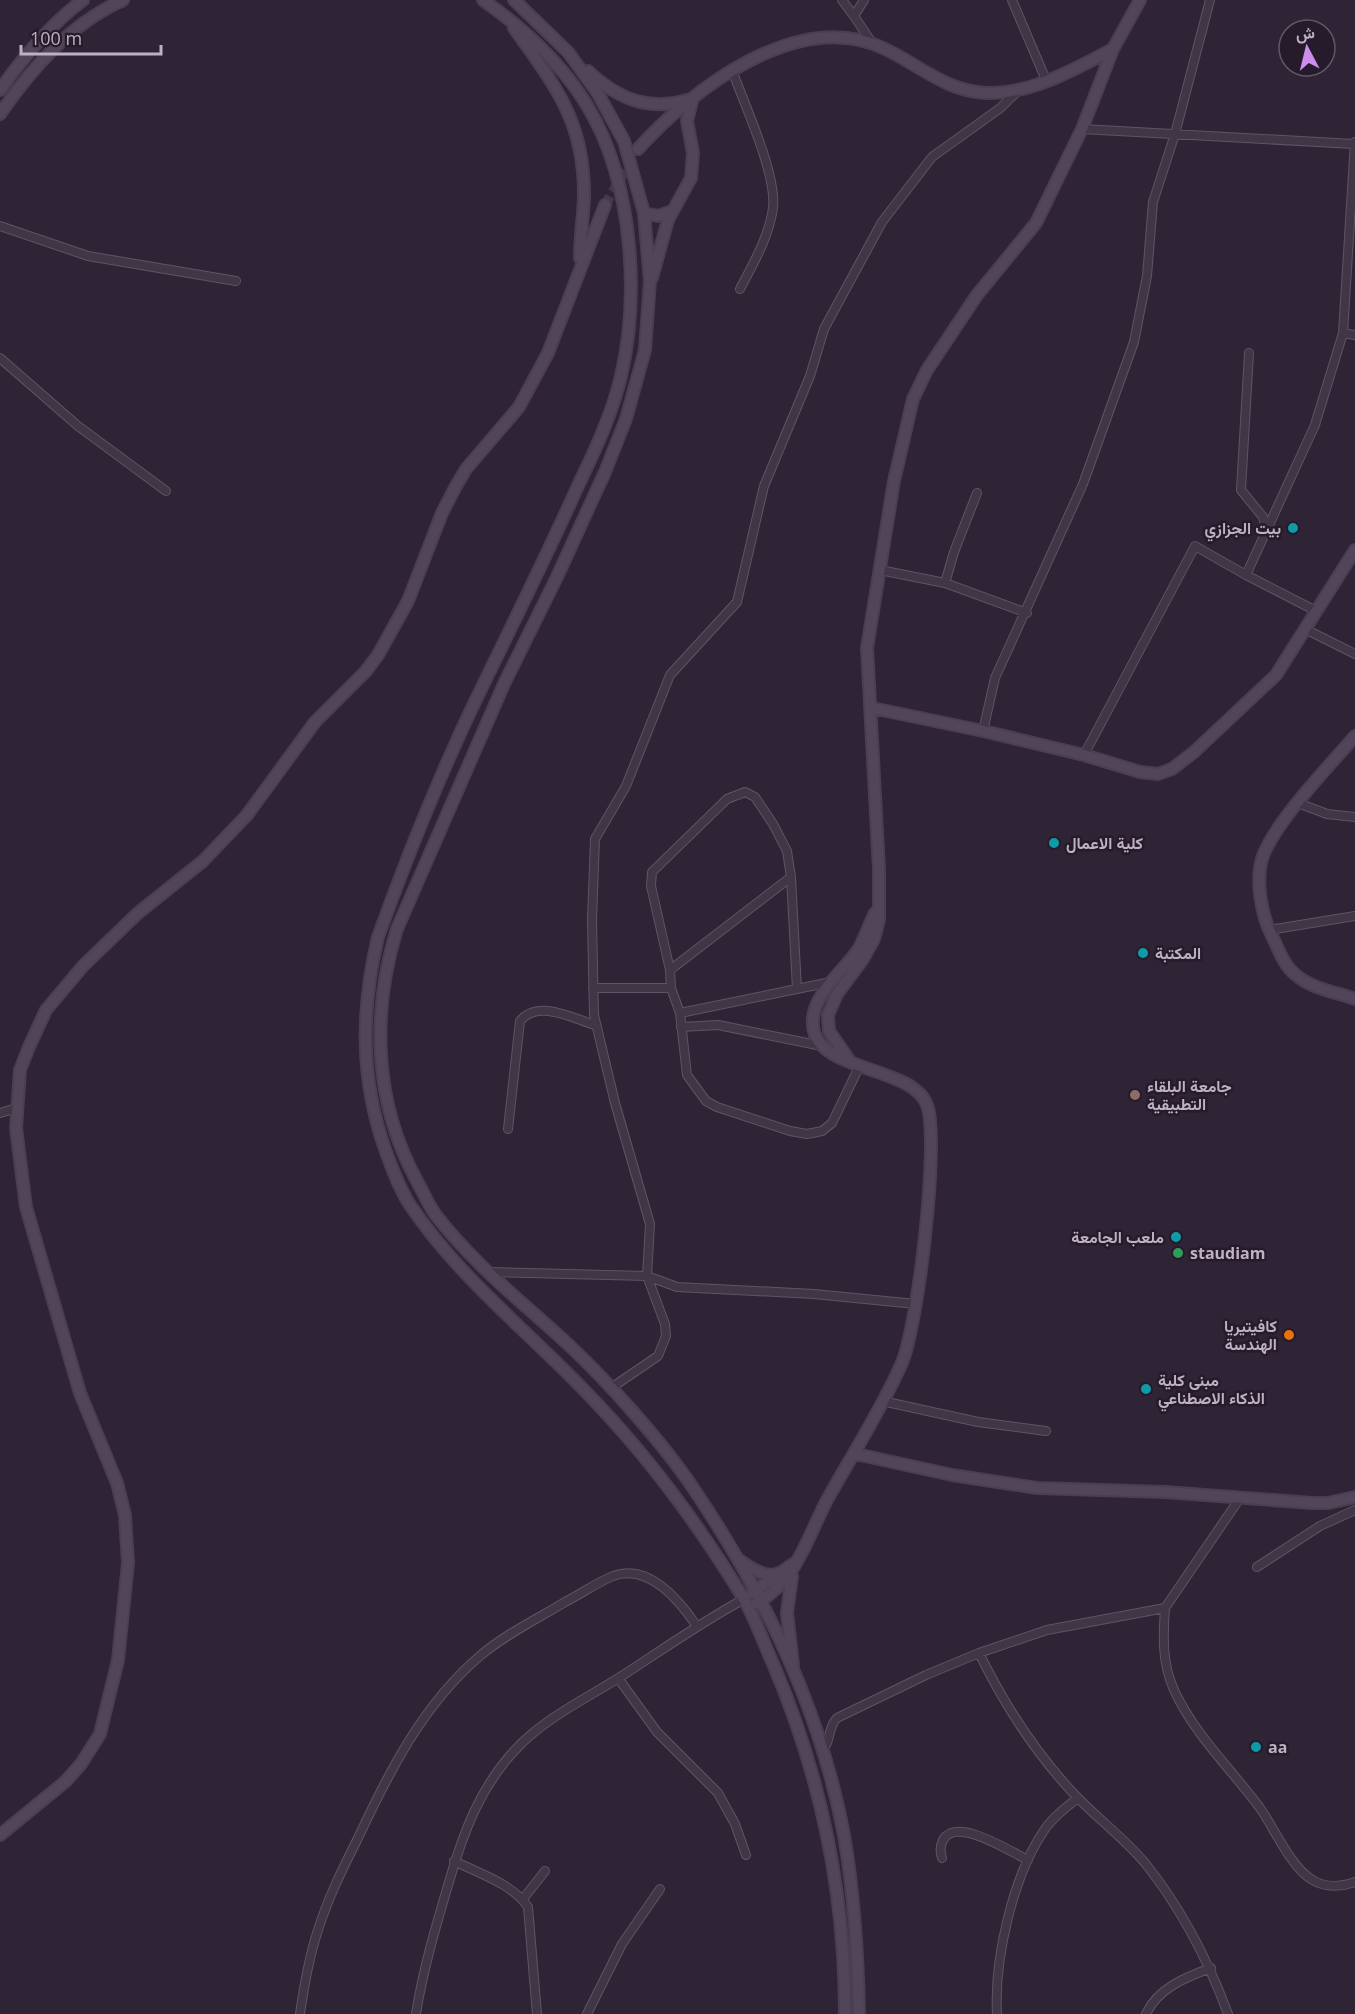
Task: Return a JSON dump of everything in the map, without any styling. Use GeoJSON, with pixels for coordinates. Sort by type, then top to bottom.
{"type":"FeatureCollection","features":[{"type":"Feature","properties":{"kind":"street"},"geometry":{"type":"LineString","coordinates":[[0,90],[24,56],[47,30],[83,0]]}},
{"type":"Feature","properties":{"kind":"street"},"geometry":{"type":"LineString","coordinates":[[0,114],[22,82],[65,38],[123,0]]}},
{"type":"Feature","properties":{"kind":"street"},"geometry":{"type":"LineString","coordinates":[[483,0],[533,38],[566,75],[604,136],[613,157],[626,218],[631,298],[626,348],[609,413],[558,532],[486,678],[424,820],[378,937],[369,974],[365,1013],[366,1075],[371,1106],[392,1169],[409,1202],[434,1236],[455,1262],[585,1390],[619,1428],[659,1478],[746,1603],[789,1703],[813,1771],[830,1845],[838,1907],[845,2014]]}},
{"type":"Feature","properties":{"kind":"street"},"geometry":{"type":"LineString","coordinates":[[514,0],[606,87],[625,98],[642,105],[666,105],[694,98]]}},
{"type":"Feature","properties":{"kind":"street"},"geometry":{"type":"LineString","coordinates":[[842,0],[872,44]]}},
{"type":"Feature","properties":{"kind":"street"},"geometry":{"type":"LineString","coordinates":[[854,16],[864,0]]}},
{"type":"Feature","properties":{"kind":"street"},"geometry":{"type":"LineString","coordinates":[[1012,0],[1046,80]]}},
{"type":"Feature","properties":{"kind":"street"},"geometry":{"type":"LineString","coordinates":[[849,1060],[829,1031],[828,1015],[837,994],[874,939],[879,920],[872,708],[867,648],[900,448],[913,399],[927,370],[977,295],[1036,223],[1082,129],[1113,49],[1140,0]]}},
{"type":"Feature","properties":{"kind":"street"},"geometry":{"type":"LineString","coordinates":[[983,731],[995,678],[1027,613],[1083,484],[1134,342],[1147,276],[1153,202],[1175,134],[1210,0]]}},
{"type":"Feature","properties":{"kind":"street"},"geometry":{"type":"LineString","coordinates":[[505,16],[548,76],[574,124],[583,179],[580,271]]}},
{"type":"Feature","properties":{"kind":"street"},"geometry":{"type":"LineString","coordinates":[[638,149],[669,119],[732,70],[772,50],[811,40],[842,39],[872,44],[951,86],[985,93],[1020,90],[1113,49]]}},
{"type":"Feature","properties":{"kind":"street"},"geometry":{"type":"LineString","coordinates":[[568,52],[597,92],[620,133],[635,172],[644,213],[650,281],[645,350],[626,419],[557,577],[504,684],[397,929],[386,966],[380,1021],[385,1091],[402,1155],[433,1211],[489,1272],[611,1388],[685,1477],[762,1600],[821,1751],[843,1833],[853,1899],[858,2014]]}},
{"type":"Feature","properties":{"kind":"street"},"geometry":{"type":"LineString","coordinates":[[732,70],[770,177],[774,198],[764,239],[740,290]]}},
{"type":"Feature","properties":{"kind":"street"},"geometry":{"type":"LineString","coordinates":[[611,1388],[658,1356],[664,1346],[665,1324],[647,1276],[650,1224],[595,1025],[593,855],[597,834],[626,786],[670,675],[737,602],[764,486],[806,385],[824,328],[882,222],[913,178],[932,157],[999,109],[1020,90]]}},
{"type":"Feature","properties":{"kind":"street"},"geometry":{"type":"LineString","coordinates":[[650,281],[672,211],[683,196],[691,178],[693,153],[687,129],[688,113],[694,98]]}},
{"type":"Feature","properties":{"kind":"street"},"geometry":{"type":"LineString","coordinates":[[666,105],[672,108],[669,119]]}},
{"type":"Feature","properties":{"kind":"street"},"geometry":{"type":"LineString","coordinates":[[669,119],[687,129]]}},
{"type":"Feature","properties":{"kind":"street"},"geometry":{"type":"LineString","coordinates":[[1082,129],[1355,143],[1343,333],[1315,425],[1246,575]]}},
{"type":"Feature","properties":{"kind":"street"},"geometry":{"type":"LineString","coordinates":[[0,1835],[66,1781],[81,1764],[100,1734],[118,1660],[128,1563],[125,1515],[117,1483],[80,1393],[26,1207],[17,1147],[20,1070],[46,1010],[83,966],[138,913],[210,854],[246,815],[315,722],[366,672],[378,655],[408,601],[442,513],[456,486],[466,469],[519,406],[532,386],[548,353],[580,271],[594,227],[605,205]]}},
{"type":"Feature","properties":{"kind":"street"},"geometry":{"type":"LineString","coordinates":[[644,213],[658,216],[672,211]]}},
{"type":"Feature","properties":{"kind":"street"},"geometry":{"type":"LineString","coordinates":[[0,226],[88,256],[236,281]]}},
{"type":"Feature","properties":{"kind":"street"},"geometry":{"type":"LineString","coordinates":[[1343,333],[1355,335]]}},
{"type":"Feature","properties":{"kind":"street"},"geometry":{"type":"LineString","coordinates":[[1249,353],[1241,490],[1263,517],[1266,531]]}},
{"type":"Feature","properties":{"kind":"street"},"geometry":{"type":"LineString","coordinates":[[0,358],[78,426],[166,491]]}},
{"type":"Feature","properties":{"kind":"street"},"geometry":{"type":"LineString","coordinates":[[945,583],[954,552],[977,493]]}},
{"type":"Feature","properties":{"kind":"street"},"geometry":{"type":"LineString","coordinates":[[1084,754],[1195,546],[1318,612]]}},
{"type":"Feature","properties":{"kind":"street"},"geometry":{"type":"LineString","coordinates":[[872,708],[1084,754],[1151,774],[1173,769],[1276,675],[1307,630],[1355,550]]}},
{"type":"Feature","properties":{"kind":"street"},"geometry":{"type":"LineString","coordinates":[[880,570],[945,583],[1027,613]]}},
{"type":"Feature","properties":{"kind":"street"},"geometry":{"type":"LineString","coordinates":[[1307,630],[1355,654]]}},
{"type":"Feature","properties":{"kind":"street"},"geometry":{"type":"LineString","coordinates":[[486,678],[504,684]]}},
{"type":"Feature","properties":{"kind":"street"},"geometry":{"type":"LineString","coordinates":[[1355,736],[1298,803],[1267,847],[1261,862],[1264,912],[1269,930],[1285,962],[1295,975],[1314,986],[1355,999]]}},
{"type":"Feature","properties":{"kind":"street"},"geometry":{"type":"LineString","coordinates":[[797,989],[792,931],[791,877],[787,851],[755,797],[745,792],[727,799],[652,872],[651,886],[670,970],[671,988],[680,1013],[687,1075],[706,1101],[790,1131],[807,1134],[822,1131],[832,1123],[860,1065]]}},
{"type":"Feature","properties":{"kind":"street"},"geometry":{"type":"LineString","coordinates":[[1298,803],[1327,814],[1355,817]]}},
{"type":"Feature","properties":{"kind":"street"},"geometry":{"type":"LineString","coordinates":[[670,970],[791,877]]}},
{"type":"Feature","properties":{"kind":"street"},"geometry":{"type":"LineString","coordinates":[[416,2014],[433,1932],[454,1861],[478,1800],[517,1748],[550,1720],[618,1678],[696,1625],[746,1603],[762,1600],[783,1584],[789,1570],[801,1555],[828,1500],[856,1454],[902,1363],[915,1304],[931,1165],[928,1106],[916,1090],[833,1055],[815,1037],[813,1016],[832,982],[858,949],[878,908]]}},
{"type":"Feature","properties":{"kind":"street"},"geometry":{"type":"LineString","coordinates":[[1269,930],[1355,916]]}},
{"type":"Feature","properties":{"kind":"street"},"geometry":{"type":"LineString","coordinates":[[680,1013],[832,982]]}},
{"type":"Feature","properties":{"kind":"street"},"geometry":{"type":"LineString","coordinates":[[593,988],[671,988]]}},
{"type":"Feature","properties":{"kind":"street"},"geometry":{"type":"LineString","coordinates":[[508,1130],[520,1021],[526,1013],[535,1009],[547,1011],[595,1025]]}},
{"type":"Feature","properties":{"kind":"street"},"geometry":{"type":"LineString","coordinates":[[681,1027],[717,1025],[822,1046]]}},
{"type":"Feature","properties":{"kind":"street"},"geometry":{"type":"LineString","coordinates":[[0,1113],[17,1108]]}},
{"type":"Feature","properties":{"kind":"street"},"geometry":{"type":"LineString","coordinates":[[489,1272],[647,1276],[677,1287],[814,1294],[915,1304]]}},
{"type":"Feature","properties":{"kind":"street"},"geometry":{"type":"LineString","coordinates":[[882,1401],[978,1422],[1046,1431]]}},
{"type":"Feature","properties":{"kind":"street"},"geometry":{"type":"LineString","coordinates":[[856,1454],[951,1475],[1037,1488],[1312,1503],[1328,1503],[1355,1497]]}},
{"type":"Feature","properties":{"kind":"street"},"geometry":{"type":"LineString","coordinates":[[1240,1498],[1165,1608],[1162,1644],[1168,1675],[1174,1691],[1201,1733],[1260,1808],[1306,1875],[1330,1886],[1355,1882]]}},
{"type":"Feature","properties":{"kind":"street"},"geometry":{"type":"LineString","coordinates":[[1257,1566],[1320,1526],[1355,1510]]}},
{"type":"Feature","properties":{"kind":"street"},"geometry":{"type":"LineString","coordinates":[[737,1559],[764,1573],[774,1575],[789,1570]]}},
{"type":"Feature","properties":{"kind":"street"},"geometry":{"type":"LineString","coordinates":[[746,1603],[756,1590],[789,1570]]}},
{"type":"Feature","properties":{"kind":"street"},"geometry":{"type":"LineString","coordinates":[[789,1570],[787,1613],[795,1680]]}},
{"type":"Feature","properties":{"kind":"street"},"geometry":{"type":"LineString","coordinates":[[300,2014],[309,1963],[325,1908],[392,1767],[407,1740],[454,1683],[480,1656],[601,1582],[624,1574],[645,1577],[658,1584],[685,1608],[696,1625]]}},
{"type":"Feature","properties":{"kind":"street"},"geometry":{"type":"LineString","coordinates":[[821,1751],[828,1743],[830,1726],[846,1712],[979,1653],[1047,1630],[1165,1608]]}},
{"type":"Feature","properties":{"kind":"street"},"geometry":{"type":"LineString","coordinates":[[979,1653],[1011,1716],[1037,1751],[1078,1798],[1143,1862],[1163,1887],[1211,1968],[1228,2014]]}},
{"type":"Feature","properties":{"kind":"street"},"geometry":{"type":"LineString","coordinates":[[618,1678],[657,1732],[718,1793],[735,1824],[746,1855]]}},
{"type":"Feature","properties":{"kind":"street"},"geometry":{"type":"LineString","coordinates":[[997,2014],[1001,1960],[1014,1896],[1028,1860],[1045,1828],[1078,1798]]}},
{"type":"Feature","properties":{"kind":"street"},"geometry":{"type":"LineString","coordinates":[[942,1858],[941,1847],[944,1840],[954,1831],[959,1831],[984,1838],[1028,1860]]}},
{"type":"Feature","properties":{"kind":"street"},"geometry":{"type":"LineString","coordinates":[[454,1861],[498,1883],[523,1899],[531,1920],[537,2014]]}},
{"type":"Feature","properties":{"kind":"street"},"geometry":{"type":"LineString","coordinates":[[523,1899],[545,1871]]}},
{"type":"Feature","properties":{"kind":"street"},"geometry":{"type":"LineString","coordinates":[[587,2014],[622,1944],[660,1889]]}},
{"type":"Feature","properties":{"kind":"street"},"geometry":{"type":"LineString","coordinates":[[1146,2014],[1158,1996],[1211,1968]]}},
{"type":"Feature","properties":{"kind":"tunnel"},"geometry":{"type":"LineString","coordinates":[[605,205],[638,149]]}},
{"type":"Feature","properties":{"kind":"place","name":"بيت الجزازي"},"geometry":{"type":"Point","coordinates":[1293,528]}},
{"type":"Feature","properties":{"kind":"place","name":"كلية الاعمال"},"geometry":{"type":"Point","coordinates":[1054,843]}},
{"type":"Feature","properties":{"kind":"place","name":"المكتبة"},"geometry":{"type":"Point","coordinates":[1143,953]}},
{"type":"Feature","properties":{"kind":"place","name":"جامعة البلقاء التطبيقية"},"geometry":{"type":"Point","coordinates":[1135,1095]}},
{"type":"Feature","properties":{"kind":"place","name":"ملعب الجامعة"},"geometry":{"type":"Point","coordinates":[1176,1237]}},
{"type":"Feature","properties":{"kind":"place","name":"staudiam"},"geometry":{"type":"Point","coordinates":[1178,1253]}},
{"type":"Feature","properties":{"kind":"place","name":"كافيتيريا الهندسة"},"geometry":{"type":"Point","coordinates":[1289,1335]}},
{"type":"Feature","properties":{"kind":"place","name":"مبنى كلية الذكاء الاصطناعي"},"geometry":{"type":"Point","coordinates":[1146,1389]}},
{"type":"Feature","properties":{"kind":"place","name":"aa"},"geometry":{"type":"Point","coordinates":[1256,1747]}}]}
